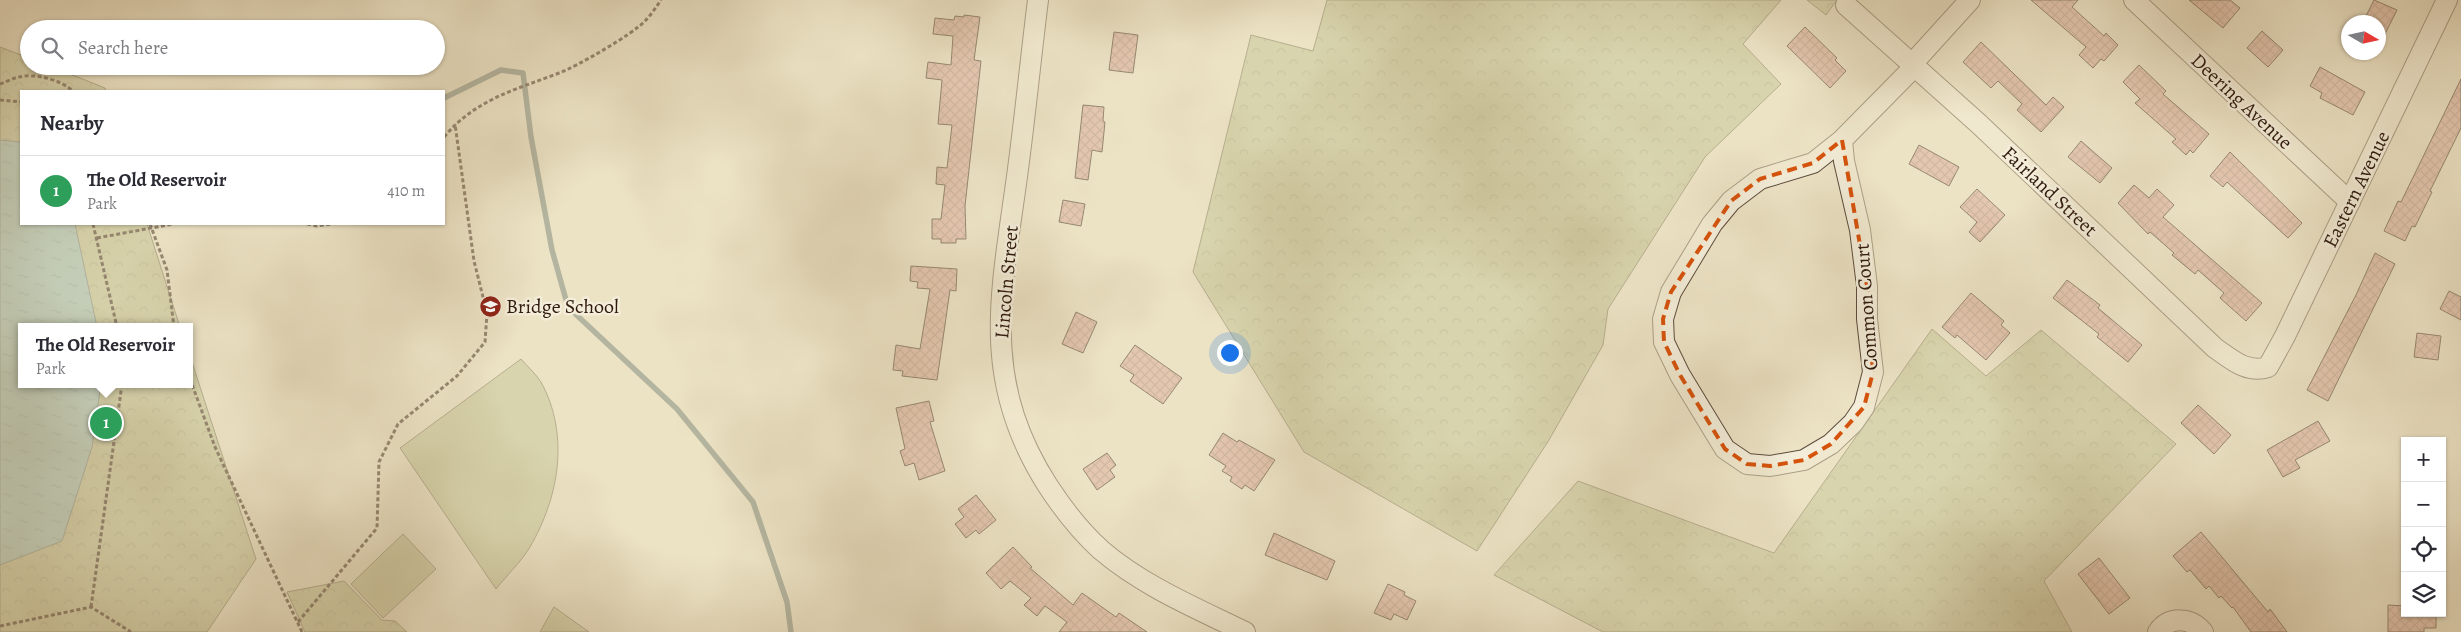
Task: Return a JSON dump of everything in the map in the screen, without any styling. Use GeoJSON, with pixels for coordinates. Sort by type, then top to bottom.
{"type":"FeatureCollection","features":[{"type":"Feature","properties":{"kind":"street","name":"Lincoln Street"},"geometry":{"type":"LineString","coordinates":[[1038,0],[999,317],[1003,375],[1010,409],[1019,432],[1042,477],[1068,514],[1101,550],[1147,582],[1245,632]]}},
{"type":"Feature","properties":{"kind":"street","name":"Common Court"},"geometry":{"type":"LineString","coordinates":[[1842,140],[1844,161],[1860,230],[1867,286],[1867,319],[1873,372],[1864,407],[1853,423],[1831,444],[1804,460],[1770,466],[1747,464],[1725,449],[1680,375],[1664,342],[1663,319],[1671,292],[1712,224],[1731,201],[1760,179],[1813,163],[1842,140],[1913,65],[1970,0]]}},
{"type":"Feature","properties":{"kind":"street","name":"Deering Avenue"},"geometry":{"type":"LineString","coordinates":[[2134,0],[2350,202]]}},
{"type":"Feature","properties":{"kind":"street","name":"Eastern Avenue"},"geometry":{"type":"LineString","coordinates":[[2258,371],[2268,368],[2448,0]]}},
{"type":"Feature","properties":{"kind":"street","name":"Fairland Street"},"geometry":{"type":"LineString","coordinates":[[1846,5],[1980,124],[2214,348],[2237,363],[2258,371]]}},
{"type":"Feature","properties":{"kind":"street"},"geometry":{"type":"LineString","coordinates":[[2158,632],[2168,623],[2177,620],[2194,624],[2203,632]]}},
{"type":"Feature","properties":{"kind":"path"},"geometry":{"type":"LineString","coordinates":[[445,136],[454,124],[489,99],[527,83],[561,73],[610,45],[644,22],[661,0]]}},
{"type":"Feature","properties":{"kind":"path"},"geometry":{"type":"LineString","coordinates":[[0,84],[19,76],[36,77],[65,83],[72,90]]}},
{"type":"Feature","properties":{"kind":"path"},"geometry":{"type":"LineString","coordinates":[[0,100],[20,102]]}},
{"type":"Feature","properties":{"kind":"path"},"geometry":{"type":"LineString","coordinates":[[298,622],[377,528],[379,462],[398,424],[457,376],[485,342],[487,313],[474,261],[454,124]]}},
{"type":"Feature","properties":{"kind":"path"},"geometry":{"type":"LineString","coordinates":[[93,225],[116,323]]}},
{"type":"Feature","properties":{"kind":"path"},"geometry":{"type":"LineString","coordinates":[[151,225],[167,270],[174,323]]}},
{"type":"Feature","properties":{"kind":"path"},"geometry":{"type":"LineString","coordinates":[[97,238],[168,225]]}},
{"type":"Feature","properties":{"kind":"path"},"geometry":{"type":"LineString","coordinates":[[312,225],[325,225]]}},
{"type":"Feature","properties":{"kind":"path"},"geometry":{"type":"LineString","coordinates":[[193,387],[215,447],[279,587],[302,632]]}},
{"type":"Feature","properties":{"kind":"path"},"geometry":{"type":"LineString","coordinates":[[91,607],[121,388]]}},
{"type":"Feature","properties":{"kind":"path"},"geometry":{"type":"LineString","coordinates":[[0,626],[91,607],[131,632]]}},
{"type":"Feature","properties":{"kind":"highlighted area"},"geometry":{"type":"Polygon","coordinates":[[[1842,140],[1867,286],[1873,372],[1870,387],[1864,407],[1831,444],[1804,460],[1770,466],[1747,464],[1725,449],[1680,375],[1664,342],[1663,319],[1671,292],[1731,201],[1760,179],[1813,163],[1842,140]]]}},
{"type":"Feature","properties":{"kind":"green space"},"geometry":{"type":"Polygon","coordinates":[[[1327,0],[1781,0],[1743,44],[1781,84],[1705,157],[1608,309],[1603,345],[1549,440],[1477,551],[1304,452],[1193,272],[1251,35],[1313,51],[1327,0]]]}},
{"type":"Feature","properties":{"kind":"green space"},"geometry":{"type":"Polygon","coordinates":[[[1807,0],[1837,0],[1826,15],[1807,0]]]}},
{"type":"Feature","properties":{"kind":"green space"},"geometry":{"type":"Polygon","coordinates":[[[0,47],[20,55],[20,75],[72,75],[105,88],[106,90],[20,90],[20,225],[147,225],[179,323],[18,323],[18,388],[193,388],[193,365],[256,559],[207,632],[0,632],[0,47]]]}},
{"type":"Feature","properties":{"kind":"green space"},"geometry":{"type":"Polygon","coordinates":[[[1932,329],[1986,376],[2041,330],[2176,444],[2044,581],[2072,632],[1603,632],[1494,575],[1578,481],[1774,553],[1932,329]]]}},
{"type":"Feature","properties":{"kind":"green space"},"geometry":{"type":"Polygon","coordinates":[[[521,359],[541,382],[550,402],[556,423],[558,444],[557,466],[554,487],[540,528],[526,553],[496,589],[400,448],[521,359]]]}},
{"type":"Feature","properties":{"kind":"green space"},"geometry":{"type":"Polygon","coordinates":[[[403,534],[436,569],[383,618],[351,584],[403,534]]]}},
{"type":"Feature","properties":{"kind":"green space"},"geometry":{"type":"Polygon","coordinates":[[[344,581],[382,620],[395,621],[407,632],[305,632],[287,592],[344,581]]]}},
{"type":"Feature","properties":{"kind":"green space"},"geometry":{"type":"Polygon","coordinates":[[[554,607],[589,632],[540,632],[554,607]]]}},
{"type":"Feature","properties":{"kind":"water"},"geometry":{"type":"Polygon","coordinates":[[[0,140],[20,142],[20,225],[75,225],[96,323],[18,323],[18,388],[100,388],[92,447],[62,541],[0,565],[0,140]]]}},
{"type":"Feature","properties":{"kind":"building"},"geometry":{"type":"Polygon","coordinates":[[[2031,0],[2078,0],[2072,7],[2104,36],[2106,33],[2118,45],[2104,61],[2101,59],[2093,68],[2079,55],[2086,47],[2031,0]]]}},
{"type":"Feature","properties":{"kind":"building"},"geometry":{"type":"Polygon","coordinates":[[[2189,0],[2230,0],[2240,8],[2223,28],[2189,0]]]}},
{"type":"Feature","properties":{"kind":"building"},"geometry":{"type":"Polygon","coordinates":[[[2374,0],[2397,10],[2386,32],[2386,15],[2366,15],[2374,0]]]}},
{"type":"Feature","properties":{"kind":"building"},"geometry":{"type":"Polygon","coordinates":[[[964,15],[980,17],[974,60],[981,61],[965,206],[966,239],[956,239],[956,243],[941,243],[941,239],[932,239],[932,219],[941,219],[945,185],[936,184],[937,167],[947,168],[952,125],[938,124],[942,80],[926,78],[928,62],[951,65],[953,36],[933,34],[935,18],[954,20],[955,16],[964,17],[964,15]]]}},
{"type":"Feature","properties":{"kind":"building"},"geometry":{"type":"Polygon","coordinates":[[[1805,27],[1837,58],[1835,60],[1846,71],[1830,88],[1787,46],[1805,27]]]}},
{"type":"Feature","properties":{"kind":"building"},"geometry":{"type":"Polygon","coordinates":[[[2262,31],[2283,50],[2268,67],[2247,48],[2262,31]]]}},
{"type":"Feature","properties":{"kind":"building"},"geometry":{"type":"Polygon","coordinates":[[[1114,32],[1138,35],[1133,73],[1109,70],[1114,32]]]}},
{"type":"Feature","properties":{"kind":"building"},"geometry":{"type":"Polygon","coordinates":[[[1981,42],[2046,105],[2053,97],[2064,107],[2041,132],[2017,110],[2022,104],[1998,81],[1991,88],[1963,62],[1981,42]]]}},
{"type":"Feature","properties":{"kind":"building"},"geometry":{"type":"Polygon","coordinates":[[[2139,65],[2166,91],[2163,94],[2209,134],[2193,153],[2190,150],[2186,155],[2172,142],[2176,139],[2135,103],[2140,99],[2123,82],[2139,65]]]}},
{"type":"Feature","properties":{"kind":"building"},"geometry":{"type":"Polygon","coordinates":[[[2320,67],[2365,92],[2353,115],[2320,98],[2322,93],[2310,86],[2320,67]]]}},
{"type":"Feature","properties":{"kind":"building"},"geometry":{"type":"Polygon","coordinates":[[[2461,79],[2461,128],[2430,191],[2432,192],[2415,227],[2412,226],[2405,241],[2384,231],[2398,201],[2401,202],[2461,79]]]}},
{"type":"Feature","properties":{"kind":"building"},"geometry":{"type":"Polygon","coordinates":[[[1083,105],[1104,107],[1103,121],[1105,122],[1102,152],[1092,150],[1088,180],[1075,178],[1083,105]]]}},
{"type":"Feature","properties":{"kind":"building"},"geometry":{"type":"Polygon","coordinates":[[[2081,141],[2112,168],[2100,183],[2068,157],[2081,141]]]}},
{"type":"Feature","properties":{"kind":"building"},"geometry":{"type":"Polygon","coordinates":[[[1919,145],[1959,167],[1949,186],[1909,164],[1919,145]]]}},
{"type":"Feature","properties":{"kind":"building"},"geometry":{"type":"Polygon","coordinates":[[[2230,152],[2302,223],[2288,238],[2227,182],[2223,187],[2210,176],[2230,152]]]}},
{"type":"Feature","properties":{"kind":"building"},"geometry":{"type":"Polygon","coordinates":[[[2134,185],[2149,198],[2157,189],[2174,205],[2163,217],[2262,303],[2246,321],[2220,298],[2224,293],[2198,270],[2195,274],[2172,255],[2174,253],[2150,232],[2148,234],[2118,203],[2134,185]]]}},
{"type":"Feature","properties":{"kind":"building"},"geometry":{"type":"Polygon","coordinates":[[[1977,189],[2005,215],[1980,242],[1969,232],[1977,222],[1960,207],[1977,189]]]}},
{"type":"Feature","properties":{"kind":"building"},"geometry":{"type":"Polygon","coordinates":[[[1063,200],[1085,204],[1081,226],[1059,222],[1063,200]]]}},
{"type":"Feature","properties":{"kind":"building"},"geometry":{"type":"Polygon","coordinates":[[[2375,253],[2395,264],[2328,401],[2307,390],[2356,295],[2375,253]]]}},
{"type":"Feature","properties":{"kind":"building"},"geometry":{"type":"Polygon","coordinates":[[[911,266],[957,269],[956,291],[950,290],[937,380],[902,376],[903,371],[893,370],[896,345],[920,349],[930,289],[917,288],[918,282],[910,281],[911,266]]]}},
{"type":"Feature","properties":{"kind":"building"},"geometry":{"type":"Polygon","coordinates":[[[2067,280],[2100,305],[2098,308],[2142,345],[2128,362],[2097,337],[2099,334],[2053,298],[2067,280]]]}},
{"type":"Feature","properties":{"kind":"building"},"geometry":{"type":"Polygon","coordinates":[[[2449,291],[2461,297],[2461,320],[2440,309],[2449,291]]]}},
{"type":"Feature","properties":{"kind":"building"},"geometry":{"type":"Polygon","coordinates":[[[1971,293],[2004,321],[2001,325],[2010,333],[1986,360],[1957,335],[1955,338],[1942,327],[1971,293]]]}},
{"type":"Feature","properties":{"kind":"building"},"geometry":{"type":"Polygon","coordinates":[[[1076,312],[1097,322],[1083,353],[1062,344],[1076,312]]]}},
{"type":"Feature","properties":{"kind":"building"},"geometry":{"type":"Polygon","coordinates":[[[2417,333],[2441,336],[2438,360],[2414,357],[2417,333]]]}},
{"type":"Feature","properties":{"kind":"building"},"geometry":{"type":"Polygon","coordinates":[[[1135,345],[1182,378],[1163,404],[1130,381],[1134,375],[1120,366],[1135,345]]]}},
{"type":"Feature","properties":{"kind":"building"},"geometry":{"type":"Polygon","coordinates":[[[929,401],[934,421],[930,422],[945,471],[919,480],[914,463],[905,466],[900,451],[905,449],[896,408],[929,401]]]}},
{"type":"Feature","properties":{"kind":"building"},"geometry":{"type":"Polygon","coordinates":[[[2198,405],[2231,435],[2214,454],[2181,423],[2198,405]]]}},
{"type":"Feature","properties":{"kind":"building"},"geometry":{"type":"Polygon","coordinates":[[[2318,421],[2330,441],[2295,460],[2300,468],[2283,477],[2267,450],[2318,421]]]}},
{"type":"Feature","properties":{"kind":"building"},"geometry":{"type":"Polygon","coordinates":[[[1223,433],[1237,442],[1239,440],[1275,460],[1254,491],[1245,485],[1242,489],[1230,481],[1232,477],[1222,471],[1226,466],[1209,455],[1223,433]]]}},
{"type":"Feature","properties":{"kind":"building"},"geometry":{"type":"Polygon","coordinates":[[[1107,453],[1116,465],[1110,470],[1115,477],[1097,490],[1083,469],[1107,453]]]}},
{"type":"Feature","properties":{"kind":"building"},"geometry":{"type":"Polygon","coordinates":[[[976,495],[996,520],[979,534],[976,530],[966,538],[955,524],[964,517],[958,509],[976,495]]]}},
{"type":"Feature","properties":{"kind":"building"},"geometry":{"type":"Polygon","coordinates":[[[2201,532],[2268,612],[2270,609],[2287,632],[2251,632],[2233,607],[2221,596],[2219,598],[2209,586],[2206,589],[2190,570],[2187,572],[2173,556],[2201,532]]]}},
{"type":"Feature","properties":{"kind":"building"},"geometry":{"type":"Polygon","coordinates":[[[1274,533],[1335,561],[1327,580],[1265,555],[1274,533]]]}},
{"type":"Feature","properties":{"kind":"building"},"geometry":{"type":"Polygon","coordinates":[[[1013,547],[1032,567],[1030,568],[1073,605],[1082,593],[1116,617],[1119,613],[1147,632],[1059,632],[1067,622],[1045,606],[1037,616],[1024,605],[1031,598],[1010,581],[1001,589],[986,573],[1013,547]]]}},
{"type":"Feature","properties":{"kind":"building"},"geometry":{"type":"Polygon","coordinates":[[[2099,558],[2130,598],[2109,614],[2078,574],[2099,558]]]}},
{"type":"Feature","properties":{"kind":"building"},"geometry":{"type":"Polygon","coordinates":[[[1388,584],[1405,592],[1404,595],[1416,601],[1407,620],[1394,614],[1391,620],[1374,613],[1388,584]]]}},
{"type":"Feature","properties":{"kind":"building"},"geometry":{"type":"Polygon","coordinates":[[[2388,605],[2401,606],[2401,617],[2436,617],[2436,628],[2424,628],[2424,632],[2388,632],[2388,605]]]}},
{"type":"Feature","properties":{"kind":"waterway"},"geometry":{"type":"LineString","coordinates":[[445,98],[501,70],[523,73],[531,137],[552,250],[568,307],[677,409],[753,502],[787,602],[791,632]]}},
{"type":"Feature","properties":{"kind":"place","name":"Bridge School"},"geometry":{"type":"Point","coordinates":[490,306]}},
{"type":"Feature","properties":{"kind":"place","name":"The Old Reservoir"},"geometry":{"type":"Point","coordinates":[106,423]}}]}
